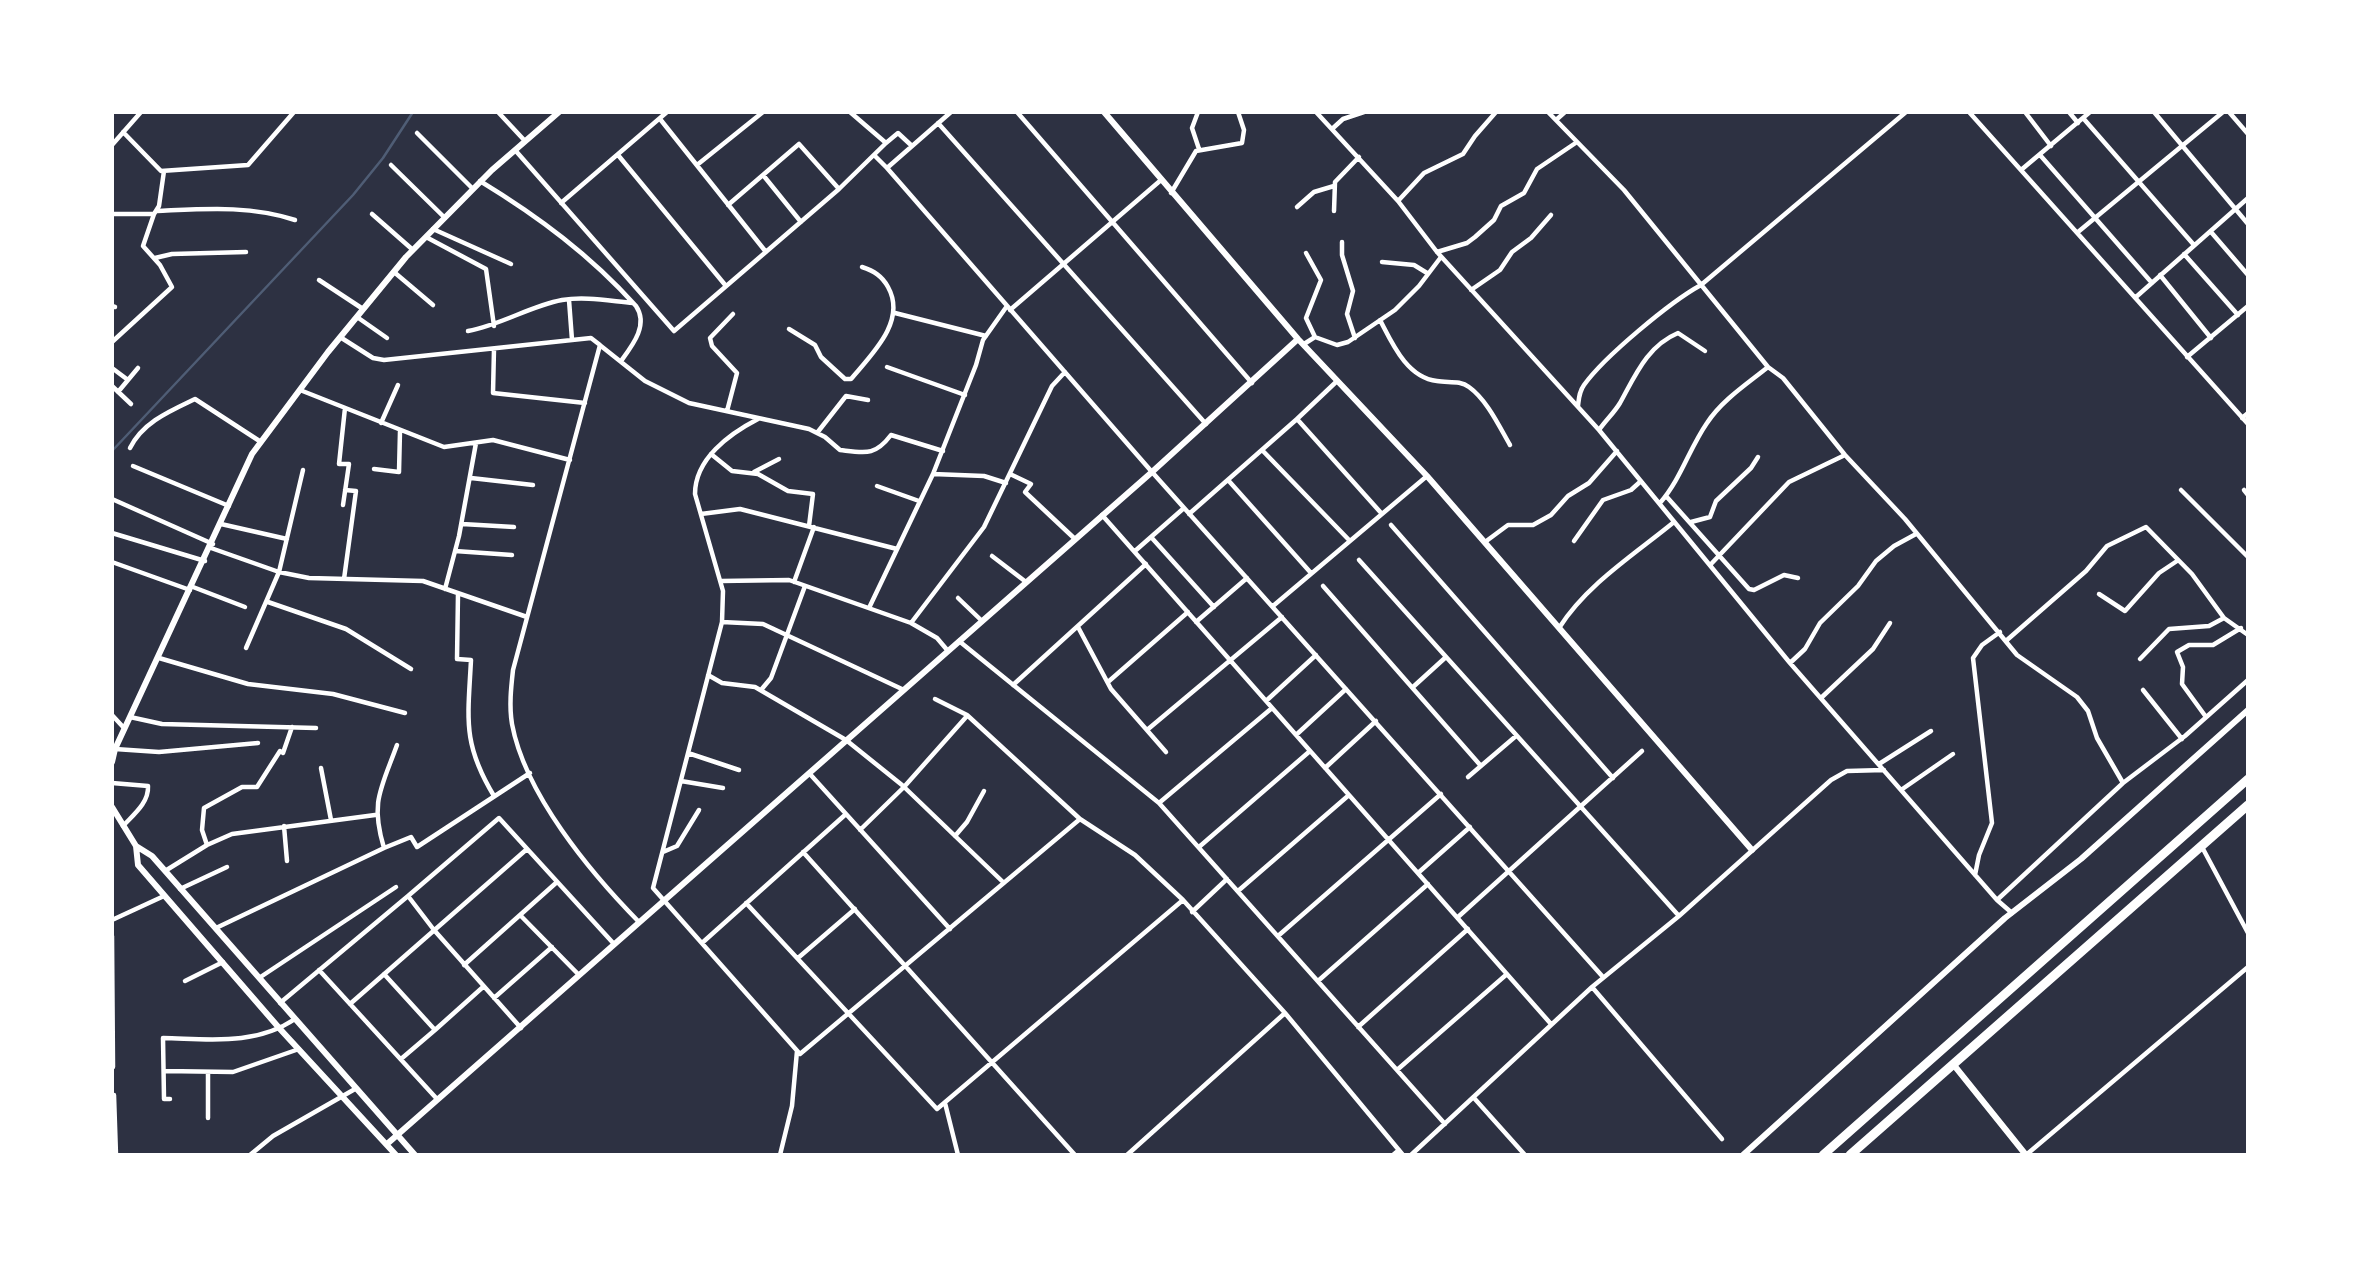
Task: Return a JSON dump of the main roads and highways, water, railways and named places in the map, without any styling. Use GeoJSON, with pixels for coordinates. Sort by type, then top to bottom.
{"type":"FeatureCollection","features":[{"type":"Feature","properties":{"kind":"highway"},"geometry":{"type":"LineString","coordinates":[[1823,1155],[2248,779]]}},
{"type":"Feature","properties":{"kind":"highway"},"geometry":{"type":"LineString","coordinates":[[1850,1155],[2248,805]]}},
{"type":"Feature","properties":{"kind":"waterway"},"geometry":{"type":"LineString","coordinates":[[112,451],[353,195],[383,158],[413,112]]}}]}
